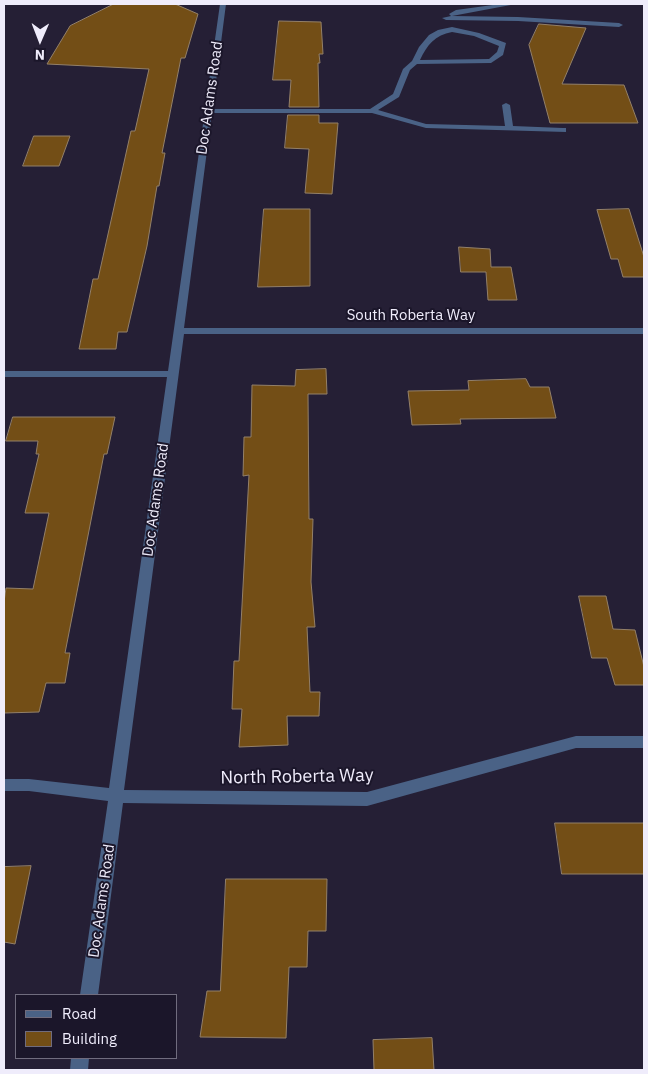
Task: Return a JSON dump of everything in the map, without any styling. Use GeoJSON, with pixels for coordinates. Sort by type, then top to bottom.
{"type":"FeatureCollection","features":[{"type":"Feature","properties":{"kind":"street","name":"Doc Adams Road"},"geometry":{"type":"LineString","coordinates":[[89,994],[223,4]]}},
{"type":"Feature","properties":{"kind":"street"},"geometry":{"type":"LineString","coordinates":[[372,111],[396,95],[407,69],[415,62],[420,49],[438,31],[446,18],[456,12],[513,4]]}},
{"type":"Feature","properties":{"kind":"street"},"geometry":{"type":"LineString","coordinates":[[446,18],[518,19],[619,25]]}},
{"type":"Feature","properties":{"kind":"street"},"geometry":{"type":"LineString","coordinates":[[415,62],[490,61],[500,53],[502,45],[482,36],[454,29],[438,31]]}},
{"type":"Feature","properties":{"kind":"street"},"geometry":{"type":"LineString","coordinates":[[506,105],[509,128]]}},
{"type":"Feature","properties":{"kind":"street"},"geometry":{"type":"LineString","coordinates":[[209,111],[372,111],[426,126],[563,130]]}},
{"type":"Feature","properties":{"kind":"street","name":"South Roberta Way"},"geometry":{"type":"LineString","coordinates":[[179,331],[644,331]]}},
{"type":"Feature","properties":{"kind":"street"},"geometry":{"type":"LineString","coordinates":[[4,374],[173,374]]}},
{"type":"Feature","properties":{"kind":"street","name":"North Roberta Way"},"geometry":{"type":"LineString","coordinates":[[4,785],[29,785],[117,796],[368,799],[576,742],[644,742]]}},
{"type":"Feature","properties":{"kind":"building"},"geometry":{"type":"Polygon","coordinates":[[[114,4],[175,4],[198,14],[185,58],[181,58],[162,153],[165,153],[159,186],[157,186],[147,246],[127,332],[118,332],[116,349],[79,349],[93,279],[98,279],[131,131],[135,131],[149,69],[47,64],[70,26],[114,4]]]}},
{"type":"Feature","properties":{"kind":"building"},"geometry":{"type":"Polygon","coordinates":[[[279,21],[321,22],[323,54],[319,54],[320,63],[318,63],[319,107],[289,107],[291,80],[273,80],[279,21]]]}},
{"type":"Feature","properties":{"kind":"building"},"geometry":{"type":"Polygon","coordinates":[[[539,24],[586,28],[562,84],[624,85],[638,123],[550,123],[529,45],[539,24]]]}},
{"type":"Feature","properties":{"kind":"building"},"geometry":{"type":"Polygon","coordinates":[[[288,115],[319,115],[319,123],[338,123],[332,194],[305,193],[309,149],[285,148],[288,115]]]}},
{"type":"Feature","properties":{"kind":"building"},"geometry":{"type":"Polygon","coordinates":[[[34,136],[70,136],[59,166],[23,166],[34,136]]]}},
{"type":"Feature","properties":{"kind":"building"},"geometry":{"type":"Polygon","coordinates":[[[264,209],[310,209],[310,286],[258,287],[264,209]]]}},
{"type":"Feature","properties":{"kind":"building"},"geometry":{"type":"Polygon","coordinates":[[[629,209],[644,257],[644,277],[623,277],[618,259],[611,259],[597,210],[629,209]]]}},
{"type":"Feature","properties":{"kind":"building"},"geometry":{"type":"Polygon","coordinates":[[[459,247],[490,249],[491,267],[511,267],[517,300],[488,300],[486,272],[461,272],[459,247]]]}},
{"type":"Feature","properties":{"kind":"building"},"geometry":{"type":"Polygon","coordinates":[[[326,369],[327,394],[308,394],[309,519],[313,519],[311,582],[315,627],[307,627],[310,692],[320,692],[319,716],[287,716],[288,745],[239,747],[242,709],[232,709],[234,661],[239,661],[249,475],[243,476],[244,437],[251,437],[252,385],[295,386],[296,370],[326,369]]]}},
{"type":"Feature","properties":{"kind":"building"},"geometry":{"type":"Polygon","coordinates":[[[526,379],[530,387],[549,387],[556,418],[460,419],[461,424],[412,425],[408,391],[469,390],[468,381],[526,379]]]}},
{"type":"Feature","properties":{"kind":"building"},"geometry":{"type":"Polygon","coordinates":[[[13,417],[115,417],[107,454],[104,454],[65,653],[70,653],[65,683],[46,683],[39,712],[4,713],[4,602],[6,588],[33,589],[49,513],[25,513],[39,454],[36,454],[38,441],[6,441],[13,417]]]}},
{"type":"Feature","properties":{"kind":"building"},"geometry":{"type":"Polygon","coordinates":[[[579,596],[606,596],[613,629],[635,630],[644,667],[644,685],[615,685],[607,658],[592,658],[579,596]]]}},
{"type":"Feature","properties":{"kind":"building"},"geometry":{"type":"Polygon","coordinates":[[[555,823],[644,823],[644,874],[562,874],[555,823]]]}},
{"type":"Feature","properties":{"kind":"building"},"geometry":{"type":"Polygon","coordinates":[[[31,866],[15,944],[4,942],[4,867],[31,866]]]}},
{"type":"Feature","properties":{"kind":"building"},"geometry":{"type":"Polygon","coordinates":[[[226,879],[327,879],[326,931],[308,931],[307,967],[289,967],[286,1038],[200,1037],[207,991],[220,991],[226,879]]]}},
{"type":"Feature","properties":{"kind":"building"},"geometry":{"type":"Polygon","coordinates":[[[432,1038],[434,1070],[374,1070],[373,1040],[432,1038]]]}}]}
